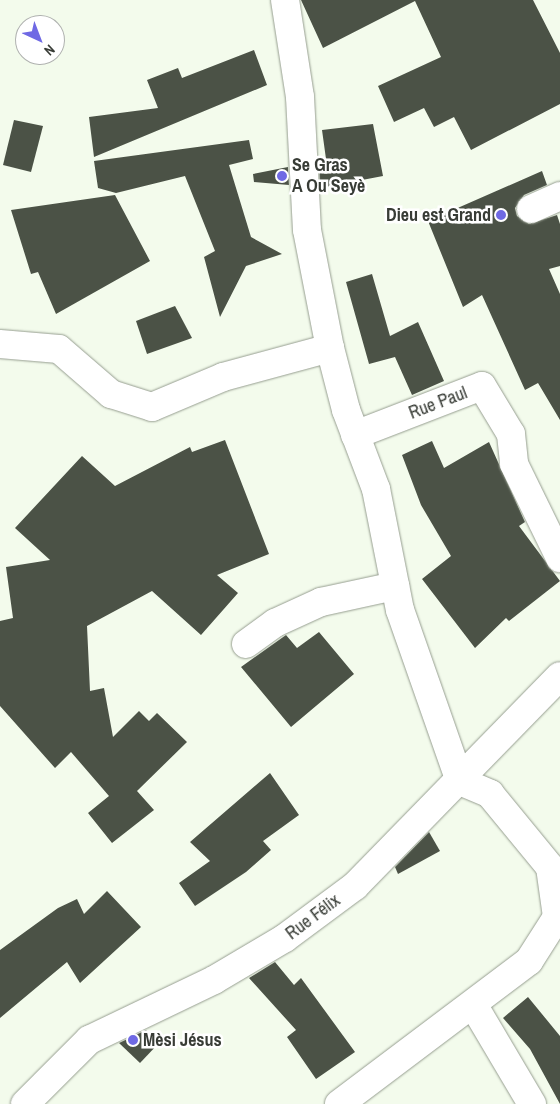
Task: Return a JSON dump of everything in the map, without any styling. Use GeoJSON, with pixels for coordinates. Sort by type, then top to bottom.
{"type":"FeatureCollection","features":[{"type":"Feature","properties":{"kind":"street"},"geometry":{"type":"LineString","coordinates":[[285,0],[300,97],[307,230],[330,348],[355,435],[376,489],[395,586],[460,781],[490,794],[550,867],[557,917],[529,961],[474,1006],[340,1104]]}},
{"type":"Feature","properties":{"kind":"street"},"geometry":{"type":"LineString","coordinates":[[531,209],[560,196]]}},
{"type":"Feature","properties":{"kind":"street"},"geometry":{"type":"LineString","coordinates":[[0,344],[59,349],[111,394],[152,407],[223,377],[330,348]]}},
{"type":"Feature","properties":{"kind":"street","name":"Rue Paul"},"geometry":{"type":"LineString","coordinates":[[355,435],[482,386],[512,434],[514,464],[560,558]]}},
{"type":"Feature","properties":{"kind":"street"},"geometry":{"type":"LineString","coordinates":[[246,644],[275,623],[321,602],[395,586]]}},
{"type":"Feature","properties":{"kind":"street","name":"Rue Félix"},"geometry":{"type":"LineString","coordinates":[[25,1104],[89,1040],[214,980],[285,938],[355,886],[460,781],[560,676]]}},
{"type":"Feature","properties":{"kind":"street"},"geometry":{"type":"LineString","coordinates":[[474,1006],[532,1104]]}},
{"type":"Feature","properties":{"kind":"building"},"geometry":{"type":"Polygon","coordinates":[[[301,0],[533,0],[560,53],[560,104],[471,150],[454,117],[434,127],[424,108],[394,122],[378,86],[441,57],[415,1],[323,48],[301,0]]]}},
{"type":"Feature","properties":{"kind":"building"},"geometry":{"type":"Polygon","coordinates":[[[254,50],[267,85],[94,157],[89,117],[158,108],[147,80],[178,68],[182,78],[254,50]]]}},
{"type":"Feature","properties":{"kind":"building"},"geometry":{"type":"Polygon","coordinates":[[[14,120],[43,126],[31,172],[3,165],[14,120]]]}},
{"type":"Feature","properties":{"kind":"building"},"geometry":{"type":"Polygon","coordinates":[[[373,124],[383,176],[320,188],[319,161],[326,159],[322,130],[373,124]]]}},
{"type":"Feature","properties":{"kind":"building"},"geometry":{"type":"Polygon","coordinates":[[[249,140],[253,159],[229,165],[251,237],[282,254],[246,266],[220,317],[204,257],[215,251],[185,176],[116,193],[98,188],[94,161],[249,140]]]}},
{"type":"Feature","properties":{"kind":"building"},"geometry":{"type":"Polygon","coordinates":[[[288,167],[289,185],[254,182],[253,174],[288,167]]]}},
{"type":"Feature","properties":{"kind":"building"},"geometry":{"type":"Polygon","coordinates":[[[542,171],[547,185],[524,195],[515,208],[517,216],[529,224],[557,215],[560,224],[560,266],[549,269],[560,294],[560,420],[538,383],[525,390],[482,295],[463,307],[428,221],[542,171]]]}},
{"type":"Feature","properties":{"kind":"building"},"geometry":{"type":"Polygon","coordinates":[[[115,195],[150,261],[56,314],[38,272],[31,274],[11,210],[115,195]]]}},
{"type":"Feature","properties":{"kind":"building"},"geometry":{"type":"Polygon","coordinates":[[[372,274],[390,336],[418,322],[444,381],[412,395],[395,357],[369,364],[346,282],[372,274]]]}},
{"type":"Feature","properties":{"kind":"building"},"geometry":{"type":"Polygon","coordinates":[[[175,306],[192,338],[147,354],[136,321],[175,306]]]}},
{"type":"Feature","properties":{"kind":"building"},"geometry":{"type":"Polygon","coordinates":[[[225,440],[269,554],[217,575],[238,593],[201,635],[152,591],[87,626],[90,691],[104,688],[113,737],[139,711],[149,721],[157,713],[187,742],[137,791],[154,810],[112,843],[88,813],[109,796],[71,752],[55,768],[0,706],[0,621],[13,618],[6,567],[50,560],[15,528],[82,456],[115,486],[190,447],[192,452],[225,440]]]}},
{"type":"Feature","properties":{"kind":"building"},"geometry":{"type":"Polygon","coordinates":[[[432,441],[444,468],[489,442],[525,522],[519,526],[560,581],[509,621],[506,618],[475,648],[422,579],[451,556],[421,505],[402,455],[432,441]]]}},
{"type":"Feature","properties":{"kind":"building"},"geometry":{"type":"Polygon","coordinates":[[[319,632],[354,674],[291,727],[241,667],[286,635],[297,648],[319,632]]]}},
{"type":"Feature","properties":{"kind":"building"},"geometry":{"type":"Polygon","coordinates":[[[270,773],[299,815],[263,841],[271,850],[246,872],[195,906],[179,883],[210,861],[190,842],[270,773]]]}},
{"type":"Feature","properties":{"kind":"building"},"geometry":{"type":"Polygon","coordinates":[[[429,832],[440,851],[398,874],[395,867],[429,832]]]}},
{"type":"Feature","properties":{"kind":"building"},"geometry":{"type":"Polygon","coordinates":[[[107,891],[141,927],[80,983],[67,962],[0,1018],[0,950],[58,908],[77,899],[84,914],[107,891]]]}},
{"type":"Feature","properties":{"kind":"building"},"geometry":{"type":"Polygon","coordinates":[[[275,962],[294,985],[301,978],[355,1052],[316,1079],[287,1037],[296,1030],[249,978],[275,962]]]}},
{"type":"Feature","properties":{"kind":"building"},"geometry":{"type":"Polygon","coordinates":[[[528,997],[560,1036],[560,1104],[530,1049],[503,1018],[528,997]]]}},
{"type":"Feature","properties":{"kind":"building"},"geometry":{"type":"Polygon","coordinates":[[[146,1030],[159,1043],[140,1063],[119,1043],[146,1030]]]}},
{"type":"Feature","properties":{"kind":"place","name":"Se Gras A Ou Seyè"},"geometry":{"type":"Point","coordinates":[282,176]}},
{"type":"Feature","properties":{"kind":"place","name":"Dieu est Grand"},"geometry":{"type":"Point","coordinates":[501,215]}},
{"type":"Feature","properties":{"kind":"place","name":"Mèsi Jésus"},"geometry":{"type":"Point","coordinates":[133,1040]}}]}
